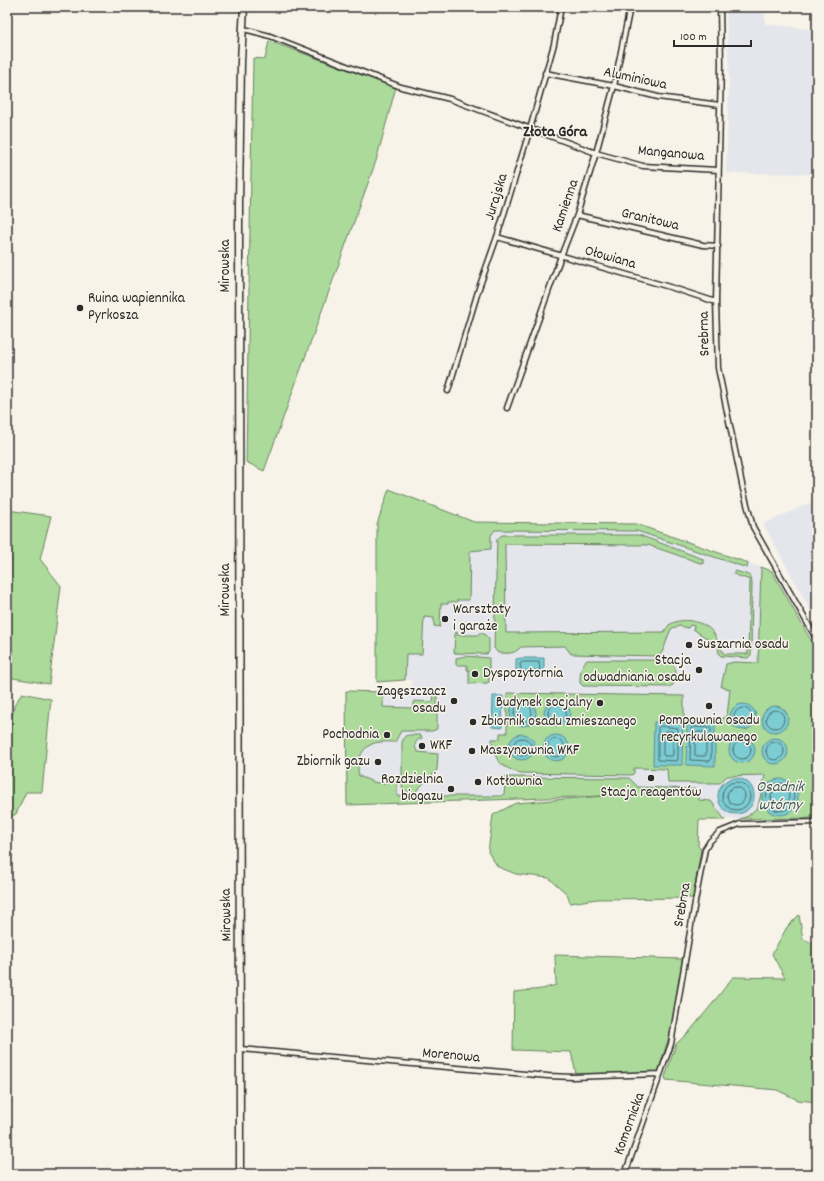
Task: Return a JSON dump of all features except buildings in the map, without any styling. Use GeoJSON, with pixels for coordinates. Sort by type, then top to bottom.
{"type":"FeatureCollection","features":[{"type":"Feature","properties":{"kind":"street","name":"Mirowska"},"geometry":{"type":"LineString","coordinates":[[240,1174],[239,203],[242,29],[244,7]]}},
{"type":"Feature","properties":{"kind":"street","name":"Jurajska"},"geometry":{"type":"LineString","coordinates":[[448,392],[479,288],[497,237],[530,129],[554,44],[562,7]]}},
{"type":"Feature","properties":{"kind":"street","name":"Kamienna"},"geometry":{"type":"LineString","coordinates":[[507,408],[577,215],[614,86],[630,7]]}},
{"type":"Feature","properties":{"kind":"street","name":"Srebrna"},"geometry":{"type":"LineString","coordinates":[[720,7],[720,105],[716,302],[718,368],[743,489],[753,527],[817,640]]}},
{"type":"Feature","properties":{"kind":"street","name":"Manganowa"},"geometry":{"type":"LineString","coordinates":[[242,29],[270,36],[401,87],[450,99],[596,153],[643,166],[718,170]]}},
{"type":"Feature","properties":{"kind":"street","name":"Aluminiowa"},"geometry":{"type":"LineString","coordinates":[[545,73],[614,86],[658,97],[720,105]]}},
{"type":"Feature","properties":{"kind":"street","name":"Granitowa"},"geometry":{"type":"LineString","coordinates":[[577,215],[703,245],[718,246]]}},
{"type":"Feature","properties":{"kind":"street","name":"Ołowiana"},"geometry":{"type":"LineString","coordinates":[[497,237],[716,302]]}},
{"type":"Feature","properties":{"kind":"street","name":"Srebrna"},"geometry":{"type":"LineString","coordinates":[[657,1083],[671,1044],[704,855],[710,841],[720,832],[740,824],[817,822]]}},
{"type":"Feature","properties":{"kind":"street","name":"Morenowa"},"geometry":{"type":"LineString","coordinates":[[240,1049],[548,1076],[573,1077],[660,1074]]}},
{"type":"Feature","properties":{"kind":"street","name":"Komornicka"},"geometry":{"type":"LineString","coordinates":[[625,1174],[657,1083]]}},
{"type":"Feature","properties":{"kind":"shaded area"},"geometry":{"type":"Polygon","coordinates":[[[726,7],[765,7],[765,24],[817,30],[817,174],[726,173],[729,80],[726,7]]]}},
{"type":"Feature","properties":{"kind":"shaded area"},"geometry":{"type":"Polygon","coordinates":[[[817,500],[817,622],[763,524],[817,500]]]}},
{"type":"Feature","properties":{"kind":"shaded area"},"geometry":{"type":"Polygon","coordinates":[[[429,505],[474,522],[636,524],[772,571],[817,651],[817,818],[699,820],[642,795],[347,805],[346,691],[411,692],[412,680],[405,680],[406,654],[420,654],[429,505]]]}},
{"type":"Feature","properties":{"kind":"green space"},"geometry":{"type":"Polygon","coordinates":[[[269,41],[396,87],[376,161],[264,471],[246,462],[253,58],[265,59],[269,41]]]}},
{"type":"Feature","properties":{"kind":"green space"},"geometry":{"type":"Polygon","coordinates":[[[389,489],[474,522],[636,524],[748,563],[747,568],[637,531],[495,530],[491,535],[491,549],[470,551],[469,600],[457,600],[457,602],[441,604],[440,627],[434,626],[434,618],[424,617],[422,654],[406,654],[405,680],[377,682],[377,524],[389,489]]]}},
{"type":"Feature","properties":{"kind":"green space"},"geometry":{"type":"Polygon","coordinates":[[[7,510],[51,516],[40,559],[61,586],[49,684],[7,677],[7,510]]]}},
{"type":"Feature","properties":{"kind":"green space"},"geometry":{"type":"Polygon","coordinates":[[[502,535],[639,535],[703,559],[703,564],[648,545],[505,544],[506,633],[664,632],[669,625],[674,622],[687,620],[700,623],[710,630],[715,636],[724,654],[748,654],[750,580],[733,574],[735,571],[749,575],[752,581],[751,655],[748,658],[721,656],[719,654],[718,646],[693,629],[694,626],[690,625],[688,628],[680,626],[672,628],[659,656],[571,654],[565,646],[521,647],[513,652],[498,653],[494,648],[497,539],[502,535]]]}},
{"type":"Feature","properties":{"kind":"green space"},"geometry":{"type":"Polygon","coordinates":[[[761,567],[772,571],[817,651],[817,818],[740,819],[748,816],[758,807],[765,775],[727,776],[720,783],[668,783],[667,769],[634,768],[634,773],[632,775],[521,773],[504,766],[497,758],[494,753],[492,739],[500,739],[500,733],[507,733],[507,693],[684,696],[684,719],[720,720],[727,716],[730,689],[721,687],[726,664],[734,662],[758,663],[761,567]]]}},
{"type":"Feature","properties":{"kind":"green space"},"geometry":{"type":"Polygon","coordinates":[[[457,632],[457,635],[479,635],[479,633],[483,633],[489,639],[489,652],[487,654],[454,653],[455,633],[457,632]]]}},
{"type":"Feature","properties":{"kind":"green space"},"geometry":{"type":"Polygon","coordinates":[[[466,656],[489,658],[489,682],[469,684],[469,670],[467,670],[467,665],[456,665],[456,658],[466,656]]]}},
{"type":"Feature","properties":{"kind":"green space"},"geometry":{"type":"Polygon","coordinates":[[[587,660],[664,660],[672,664],[676,670],[676,677],[673,685],[669,687],[583,686],[580,683],[580,673],[587,660]]]}},
{"type":"Feature","properties":{"kind":"green space"},"geometry":{"type":"Polygon","coordinates":[[[346,691],[383,692],[383,707],[413,708],[414,701],[433,702],[434,692],[437,693],[437,729],[432,731],[401,731],[395,742],[374,743],[364,749],[360,757],[358,767],[359,776],[373,782],[384,784],[397,777],[397,796],[501,796],[504,794],[506,777],[629,778],[638,787],[695,789],[699,795],[699,800],[711,801],[725,820],[699,820],[698,846],[701,849],[693,898],[597,899],[570,903],[567,894],[549,878],[516,874],[498,867],[488,852],[493,815],[516,803],[603,796],[347,805],[346,691]]]}},
{"type":"Feature","properties":{"kind":"green space"},"geometry":{"type":"Polygon","coordinates":[[[22,693],[51,699],[42,792],[26,792],[16,814],[7,819],[7,750],[14,706],[22,693]]]}},
{"type":"Feature","properties":{"kind":"green space"},"geometry":{"type":"Polygon","coordinates":[[[421,735],[422,738],[418,740],[416,744],[418,752],[438,754],[437,770],[415,792],[411,793],[403,789],[402,785],[402,742],[405,736],[421,735]]]}},
{"type":"Feature","properties":{"kind":"green space"},"geometry":{"type":"Polygon","coordinates":[[[799,915],[803,939],[817,945],[817,1102],[798,1100],[777,1090],[666,1080],[665,1077],[676,1044],[690,1031],[733,977],[785,978],[772,954],[787,927],[799,915]]]}},
{"type":"Feature","properties":{"kind":"green space"},"geometry":{"type":"Polygon","coordinates":[[[555,955],[684,959],[671,1030],[657,1076],[577,1078],[571,1052],[513,1050],[514,992],[542,989],[556,985],[555,955]]]}},
{"type":"Feature","properties":{"kind":"water"},"geometry":{"type":"Polygon","coordinates":[[[544,658],[544,675],[516,674],[516,659],[544,658]]]}},
{"type":"Feature","properties":{"kind":"water"},"geometry":{"type":"Polygon","coordinates":[[[493,696],[503,696],[502,728],[492,727],[493,696]]]}},
{"type":"Feature","properties":{"kind":"water"},"geometry":{"type":"Polygon","coordinates":[[[523,700],[532,704],[536,713],[532,722],[523,726],[514,722],[510,713],[514,704],[523,700]]]}},
{"type":"Feature","properties":{"kind":"water"},"geometry":{"type":"Polygon","coordinates":[[[557,700],[566,704],[570,713],[566,722],[557,726],[548,722],[544,713],[548,704],[557,700]]]}},
{"type":"Feature","properties":{"kind":"water"},"geometry":{"type":"Polygon","coordinates":[[[743,704],[752,708],[756,717],[752,726],[743,730],[734,726],[730,717],[734,708],[743,704]]]}},
{"type":"Feature","properties":{"kind":"water"},"geometry":{"type":"Polygon","coordinates":[[[775,706],[784,710],[788,719],[784,728],[775,732],[766,728],[762,719],[766,710],[775,706]]]}},
{"type":"Feature","properties":{"kind":"water"},"geometry":{"type":"Polygon","coordinates":[[[654,722],[683,723],[682,765],[653,765],[654,722]]]}},
{"type":"Feature","properties":{"kind":"water"},"geometry":{"type":"Polygon","coordinates":[[[687,723],[715,723],[715,766],[686,765],[687,723]]]}},
{"type":"Feature","properties":{"kind":"water"},"geometry":{"type":"Polygon","coordinates":[[[522,734],[531,738],[535,747],[531,756],[522,760],[513,756],[509,747],[513,738],[522,734]]]}},
{"type":"Feature","properties":{"kind":"water"},"geometry":{"type":"Polygon","coordinates":[[[556,735],[565,739],[569,748],[565,757],[556,761],[547,757],[543,748],[547,739],[556,735]]]}},
{"type":"Feature","properties":{"kind":"water","name":"Osadnik wtórny"},"geometry":{"type":"Polygon","coordinates":[[[742,737],[751,741],[755,750],[751,759],[742,763],[733,759],[729,750],[733,741],[742,737]]]}},
{"type":"Feature","properties":{"kind":"water","name":"Osadnik wtórny"},"geometry":{"type":"Polygon","coordinates":[[[775,738],[784,742],[788,751],[784,760],[775,764],[766,760],[762,751],[766,742],[775,738]]]}},
{"type":"Feature","properties":{"kind":"water","name":"Osadnik wtórny"},"geometry":{"type":"Polygon","coordinates":[[[740,778],[749,783],[753,789],[753,803],[749,809],[740,814],[732,814],[723,809],[719,803],[718,792],[723,783],[729,779],[740,778]]]}},
{"type":"Feature","properties":{"kind":"water","name":"Osadnik wtórny"},"geometry":{"type":"Polygon","coordinates":[[[784,779],[793,784],[797,790],[797,804],[793,810],[784,815],[776,815],[767,810],[763,804],[762,793],[767,784],[773,780],[784,779]]]}},
{"type":"Feature","properties":{"kind":"place","name":"Ruina wapiennika Pyrkosza"},"geometry":{"type":"Point","coordinates":[80,308]}},
{"type":"Feature","properties":{"kind":"place","name":"Warsztaty i garaże"},"geometry":{"type":"Point","coordinates":[445,619]}},
{"type":"Feature","properties":{"kind":"place","name":"Suszarnia osadu"},"geometry":{"type":"Point","coordinates":[689,645]}},
{"type":"Feature","properties":{"kind":"place","name":"Stacja odwadniania osadu"},"geometry":{"type":"Point","coordinates":[699,670]}},
{"type":"Feature","properties":{"kind":"place","name":"Dyspozytornia"},"geometry":{"type":"Point","coordinates":[475,674]}},
{"type":"Feature","properties":{"kind":"place","name":"Zagęszczacz osadu"},"geometry":{"type":"Point","coordinates":[454,701]}},
{"type":"Feature","properties":{"kind":"place","name":"Budynek socjalny"},"geometry":{"type":"Point","coordinates":[600,703]}},
{"type":"Feature","properties":{"kind":"place","name":"Pompownia osadu recyrkulowanego"},"geometry":{"type":"Point","coordinates":[709,706]}},
{"type":"Feature","properties":{"kind":"place","name":"Zbiornik osadu zmieszanego"},"geometry":{"type":"Point","coordinates":[473,722]}},
{"type":"Feature","properties":{"kind":"place","name":"Pochodnia"},"geometry":{"type":"Point","coordinates":[387,735]}},
{"type":"Feature","properties":{"kind":"place","name":"WKF"},"geometry":{"type":"Point","coordinates":[422,746]}},
{"type":"Feature","properties":{"kind":"place","name":"Maszynownia WKF"},"geometry":{"type":"Point","coordinates":[472,751]}},
{"type":"Feature","properties":{"kind":"place","name":"Zbiornik gazu"},"geometry":{"type":"Point","coordinates":[378,762]}},
{"type":"Feature","properties":{"kind":"place","name":"Stacja reagentów"},"geometry":{"type":"Point","coordinates":[651,778]}},
{"type":"Feature","properties":{"kind":"place","name":"Kotłownia"},"geometry":{"type":"Point","coordinates":[478,782]}},
{"type":"Feature","properties":{"kind":"place","name":"Rozdzielnia biogazu"},"geometry":{"type":"Point","coordinates":[451,789]}},
{"type":"Feature","properties":{"kind":"district","name":"Złota Góra"},"geometry":{"type":"Point","coordinates":[555,132]}}]}
